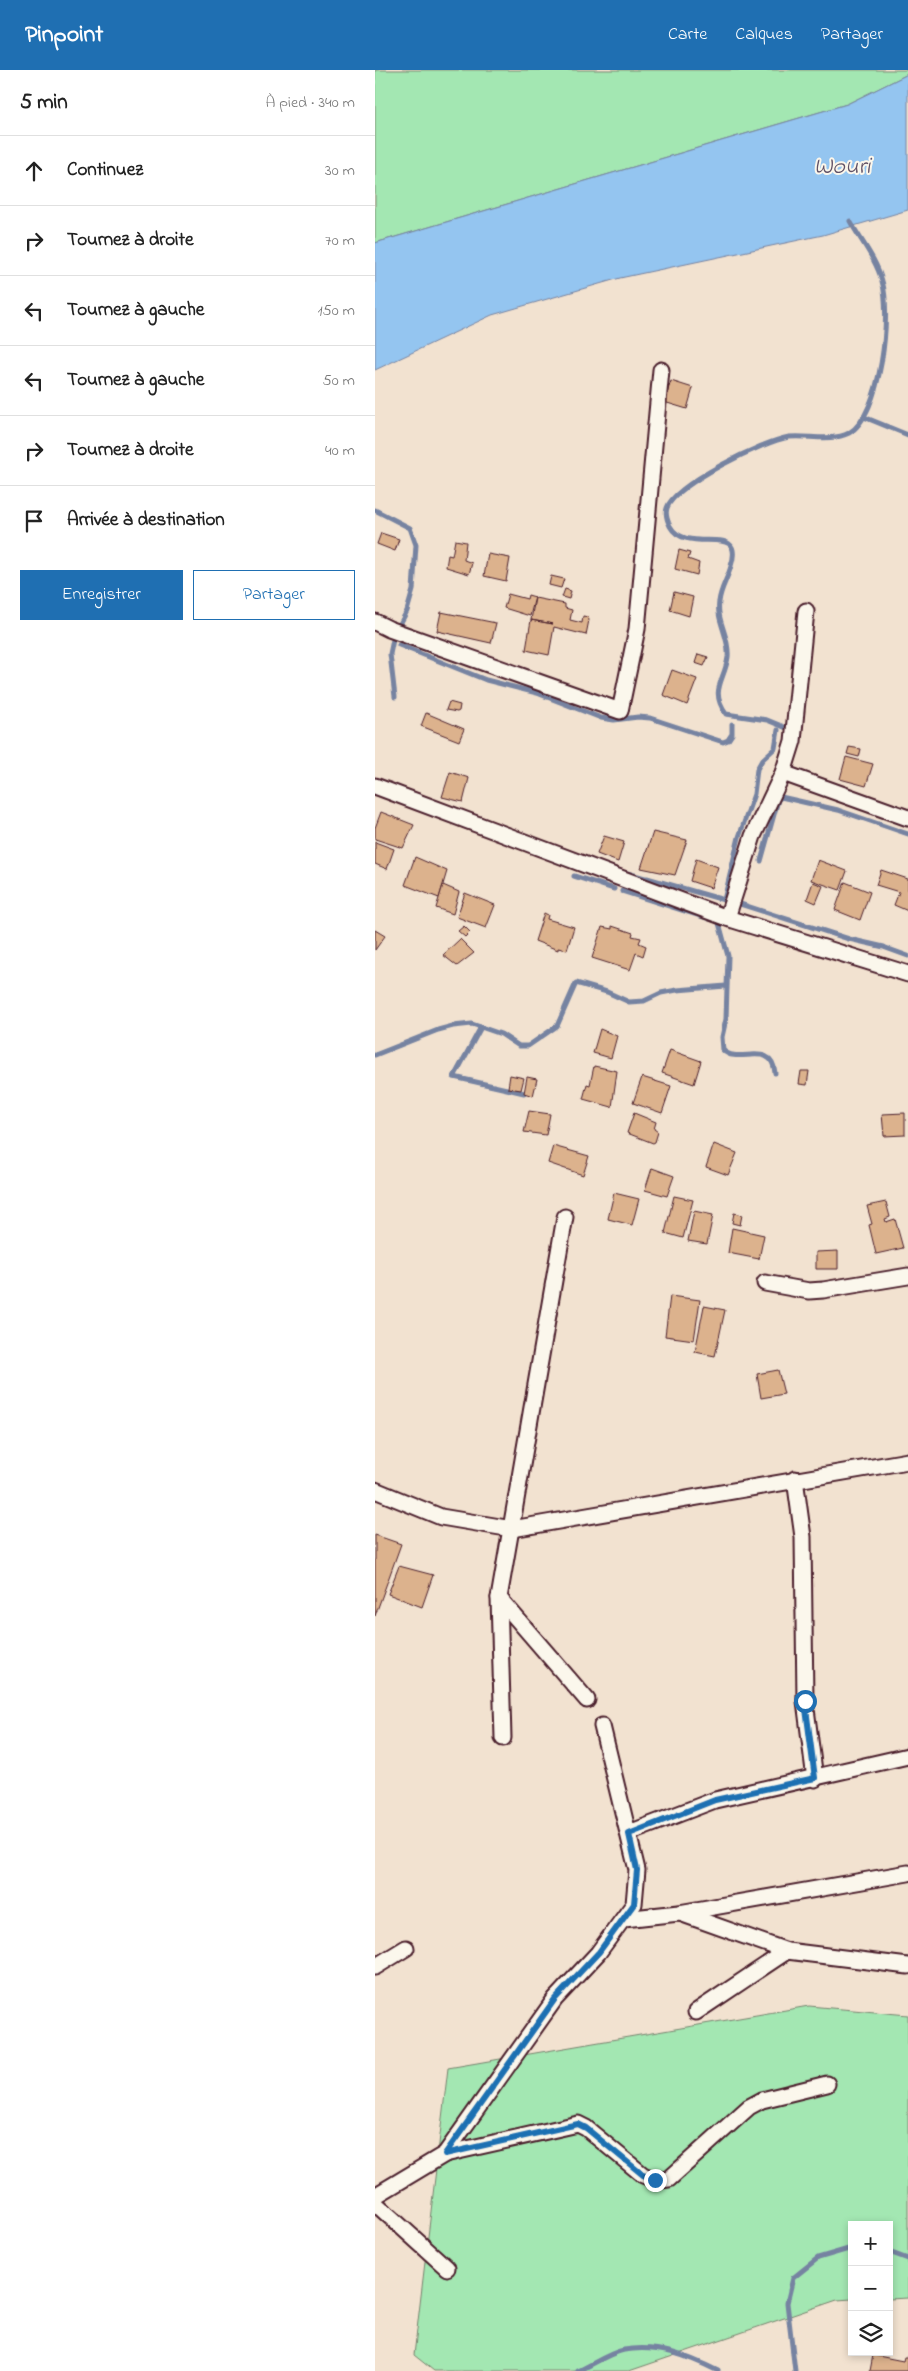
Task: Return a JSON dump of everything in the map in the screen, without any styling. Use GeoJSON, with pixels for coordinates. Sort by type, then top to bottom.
{"type":"FeatureCollection","features":[{"type":"Feature","properties":{"kind":"street"},"geometry":{"type":"LineString","coordinates":[[375,622],[620,712],[637,628],[661,370]]}},
{"type":"Feature","properties":{"kind":"street"},"geometry":{"type":"LineString","coordinates":[[727,918],[753,836],[783,773],[793,741],[806,612]]}},
{"type":"Feature","properties":{"kind":"street"},"geometry":{"type":"LineString","coordinates":[[783,773],[908,818]]}},
{"type":"Feature","properties":{"kind":"street"},"geometry":{"type":"LineString","coordinates":[[375,786],[727,918],[908,974]]}},
{"type":"Feature","properties":{"kind":"street"},"geometry":{"type":"LineString","coordinates":[[503,1738],[499,1598],[565,1217]]}},
{"type":"Feature","properties":{"kind":"street"},"geometry":{"type":"LineString","coordinates":[[765,1284],[809,1291],[908,1276]]}},
{"type":"Feature","properties":{"kind":"street"},"geometry":{"type":"LineString","coordinates":[[375,1490],[441,1517],[512,1529],[908,1461]]}},
{"type":"Feature","properties":{"kind":"street"},"geometry":{"type":"LineString","coordinates":[[795,1479],[803,1537],[805,1701],[815,1778]]}},
{"type":"Feature","properties":{"kind":"street"},"geometry":{"type":"LineString","coordinates":[[499,1598],[587,1700]]}},
{"type":"Feature","properties":{"kind":"street"},"geometry":{"type":"LineString","coordinates":[[445,2154],[555,1999],[599,1952],[634,1904],[637,1870],[602,1726]]}},
{"type":"Feature","properties":{"kind":"street"},"geometry":{"type":"LineString","coordinates":[[629,1834],[715,1800],[908,1756]]}},
{"type":"Feature","properties":{"kind":"street"},"geometry":{"type":"LineString","coordinates":[[624,1919],[679,1913],[908,1873]]}},
{"type":"Feature","properties":{"kind":"street"},"geometry":{"type":"LineString","coordinates":[[679,1913],[787,1951],[908,1966]]}},
{"type":"Feature","properties":{"kind":"street"},"geometry":{"type":"LineString","coordinates":[[375,1967],[406,1948]]}},
{"type":"Feature","properties":{"kind":"street"},"geometry":{"type":"LineString","coordinates":[[696,2012],[787,1951]]}},
{"type":"Feature","properties":{"kind":"street"},"geometry":{"type":"LineString","coordinates":[[375,2196],[445,2154],[578,2124],[586,2128],[643,2175],[662,2181],[669,2179],[749,2107],[761,2100],[827,2084]]}},
{"type":"Feature","properties":{"kind":"street"},"geometry":{"type":"LineString","coordinates":[[375,2203],[447,2268]]}},
{"type":"Feature","properties":{"kind":"green space"},"geometry":{"type":"Polygon","coordinates":[[[375,70],[908,70],[908,74],[847,104],[375,243],[375,70]]]}},
{"type":"Feature","properties":{"kind":"green space"},"geometry":{"type":"Polygon","coordinates":[[[809,2006],[908,2015],[908,2298],[893,2299],[893,2221],[848,2221],[848,2299],[837,2300],[629,2371],[434,2371],[414,2355],[448,2068],[809,2006]]]}},
{"type":"Feature","properties":{"kind":"water","name":"Wouri"},"geometry":{"type":"Polygon","coordinates":[[[908,74],[908,210],[823,235],[620,278],[492,315],[375,370],[375,243],[847,104],[908,74]]]}},
{"type":"Feature","properties":{"kind":"building"},"geometry":{"type":"Polygon","coordinates":[[[671,381],[693,388],[687,409],[664,402],[671,381]]]}},
{"type":"Feature","properties":{"kind":"building"},"geometry":{"type":"Polygon","coordinates":[[[381,533],[399,539],[395,551],[377,544],[381,533]]]}},
{"type":"Feature","properties":{"kind":"building"},"geometry":{"type":"Polygon","coordinates":[[[455,540],[466,542],[464,560],[472,563],[469,574],[446,567],[448,555],[452,556],[455,540]]]}},
{"type":"Feature","properties":{"kind":"building"},"geometry":{"type":"Polygon","coordinates":[[[679,550],[690,553],[688,559],[699,563],[697,575],[675,569],[679,550]]]}},
{"type":"Feature","properties":{"kind":"building"},"geometry":{"type":"Polygon","coordinates":[[[488,554],[510,558],[506,581],[484,576],[488,554]]]}},
{"type":"Feature","properties":{"kind":"building"},"geometry":{"type":"Polygon","coordinates":[[[551,576],[564,579],[561,588],[549,585],[551,576]]]}},
{"type":"Feature","properties":{"kind":"building"},"geometry":{"type":"Polygon","coordinates":[[[565,589],[571,591],[569,599],[562,597],[565,589]]]}},
{"type":"Feature","properties":{"kind":"building"},"geometry":{"type":"Polygon","coordinates":[[[674,592],[693,597],[689,616],[670,610],[674,592]]]}},
{"type":"Feature","properties":{"kind":"building"},"geometry":{"type":"Polygon","coordinates":[[[508,594],[527,599],[528,595],[535,597],[530,616],[504,608],[508,594]]]}},
{"type":"Feature","properties":{"kind":"building"},"geometry":{"type":"Polygon","coordinates":[[[535,598],[565,604],[565,608],[572,610],[570,620],[582,623],[583,616],[588,617],[586,635],[554,627],[549,655],[526,650],[535,598]]]}},
{"type":"Feature","properties":{"kind":"building"},"geometry":{"type":"Polygon","coordinates":[[[441,612],[496,623],[491,643],[437,631],[441,612]]]}},
{"type":"Feature","properties":{"kind":"building"},"geometry":{"type":"Polygon","coordinates":[[[698,654],[708,657],[704,666],[695,663],[698,654]]]}},
{"type":"Feature","properties":{"kind":"building"},"geometry":{"type":"Polygon","coordinates":[[[672,670],[697,679],[687,705],[663,695],[672,670]]]}},
{"type":"Feature","properties":{"kind":"building"},"geometry":{"type":"Polygon","coordinates":[[[449,702],[460,705],[459,711],[446,710],[449,702]]]}},
{"type":"Feature","properties":{"kind":"building"},"geometry":{"type":"Polygon","coordinates":[[[426,713],[464,729],[459,741],[421,726],[426,713]]]}},
{"type":"Feature","properties":{"kind":"building"},"geometry":{"type":"Polygon","coordinates":[[[849,747],[861,749],[859,757],[847,754],[849,747]]]}},
{"type":"Feature","properties":{"kind":"building"},"geometry":{"type":"Polygon","coordinates":[[[846,757],[873,764],[866,786],[840,779],[846,757]]]}},
{"type":"Feature","properties":{"kind":"building"},"geometry":{"type":"Polygon","coordinates":[[[450,772],[469,778],[463,802],[442,797],[450,772]]]}},
{"type":"Feature","properties":{"kind":"building"},"geometry":{"type":"Polygon","coordinates":[[[381,812],[414,825],[403,848],[375,839],[375,828],[381,812]]]}},
{"type":"Feature","properties":{"kind":"building"},"geometry":{"type":"Polygon","coordinates":[[[653,832],[687,840],[675,875],[641,868],[653,832]]]}},
{"type":"Feature","properties":{"kind":"building"},"geometry":{"type":"Polygon","coordinates":[[[604,836],[624,842],[618,862],[597,854],[604,836]]]}},
{"type":"Feature","properties":{"kind":"building"},"geometry":{"type":"Polygon","coordinates":[[[375,842],[394,849],[387,869],[375,864],[375,842]]]}},
{"type":"Feature","properties":{"kind":"building"},"geometry":{"type":"Polygon","coordinates":[[[415,857],[447,871],[439,898],[405,885],[415,857]]]}},
{"type":"Feature","properties":{"kind":"building"},"geometry":{"type":"Polygon","coordinates":[[[696,859],[718,867],[711,888],[690,881],[696,859]]]}},
{"type":"Feature","properties":{"kind":"building"},"geometry":{"type":"Polygon","coordinates":[[[818,860],[847,871],[840,890],[811,880],[818,860]]]}},
{"type":"Feature","properties":{"kind":"building"},"geometry":{"type":"Polygon","coordinates":[[[881,870],[908,879],[908,911],[894,905],[899,892],[876,885],[881,870]]]}},
{"type":"Feature","properties":{"kind":"building"},"geometry":{"type":"Polygon","coordinates":[[[813,882],[823,886],[816,903],[807,899],[813,882]]]}},
{"type":"Feature","properties":{"kind":"building"},"geometry":{"type":"Polygon","coordinates":[[[845,882],[870,892],[860,920],[835,910],[845,882]]]}},
{"type":"Feature","properties":{"kind":"building"},"geometry":{"type":"Polygon","coordinates":[[[443,885],[459,892],[453,914],[436,908],[443,885]]]}},
{"type":"Feature","properties":{"kind":"building"},"geometry":{"type":"Polygon","coordinates":[[[465,893],[495,905],[486,928],[457,917],[465,893]]]}},
{"type":"Feature","properties":{"kind":"building"},"geometry":{"type":"Polygon","coordinates":[[[544,913],[548,915],[547,919],[574,927],[567,950],[558,948],[558,950],[535,941],[544,913]]]}},
{"type":"Feature","properties":{"kind":"building"},"geometry":{"type":"Polygon","coordinates":[[[464,926],[470,932],[465,937],[458,931],[464,926]]]}},
{"type":"Feature","properties":{"kind":"building"},"geometry":{"type":"Polygon","coordinates":[[[612,926],[633,933],[632,936],[641,938],[639,943],[646,946],[643,956],[636,953],[630,970],[592,958],[602,927],[612,929],[612,926]]]}},
{"type":"Feature","properties":{"kind":"building"},"geometry":{"type":"Polygon","coordinates":[[[375,930],[385,936],[375,950],[375,930]]]}},
{"type":"Feature","properties":{"kind":"building"},"geometry":{"type":"Polygon","coordinates":[[[460,939],[474,953],[457,966],[443,955],[460,939]]]}},
{"type":"Feature","properties":{"kind":"building"},"geometry":{"type":"Polygon","coordinates":[[[600,1029],[617,1036],[611,1058],[593,1053],[600,1029]]]}},
{"type":"Feature","properties":{"kind":"building"},"geometry":{"type":"Polygon","coordinates":[[[670,1050],[701,1061],[694,1084],[662,1073],[670,1050]]]}},
{"type":"Feature","properties":{"kind":"building"},"geometry":{"type":"Polygon","coordinates":[[[594,1066],[617,1071],[612,1107],[583,1099],[587,1084],[590,1085],[594,1066]]]}},
{"type":"Feature","properties":{"kind":"building"},"geometry":{"type":"Polygon","coordinates":[[[801,1071],[809,1071],[807,1085],[799,1084],[801,1071]]]}},
{"type":"Feature","properties":{"kind":"building"},"geometry":{"type":"Polygon","coordinates":[[[510,1075],[524,1078],[521,1090],[508,1088],[510,1075]]]}},
{"type":"Feature","properties":{"kind":"building"},"geometry":{"type":"Polygon","coordinates":[[[527,1077],[537,1079],[533,1096],[524,1093],[527,1077]]]}},
{"type":"Feature","properties":{"kind":"building"},"geometry":{"type":"Polygon","coordinates":[[[642,1077],[671,1086],[662,1113],[633,1103],[642,1077]]]}},
{"type":"Feature","properties":{"kind":"building"},"geometry":{"type":"Polygon","coordinates":[[[529,1111],[550,1114],[546,1135],[524,1132],[529,1111]]]}},
{"type":"Feature","properties":{"kind":"building"},"geometry":{"type":"Polygon","coordinates":[[[634,1113],[656,1122],[654,1129],[658,1132],[655,1142],[653,1143],[627,1133],[634,1113]]]}},
{"type":"Feature","properties":{"kind":"building"},"geometry":{"type":"Polygon","coordinates":[[[905,1113],[905,1135],[884,1136],[882,1114],[905,1113]]]}},
{"type":"Feature","properties":{"kind":"building"},"geometry":{"type":"Polygon","coordinates":[[[714,1144],[737,1153],[728,1175],[706,1167],[714,1144]]]}},
{"type":"Feature","properties":{"kind":"building"},"geometry":{"type":"Polygon","coordinates":[[[553,1146],[589,1156],[583,1175],[548,1163],[553,1146]]]}},
{"type":"Feature","properties":{"kind":"building"},"geometry":{"type":"Polygon","coordinates":[[[652,1168],[674,1176],[667,1196],[645,1190],[652,1168]]]}},
{"type":"Feature","properties":{"kind":"building"},"geometry":{"type":"Polygon","coordinates":[[[614,1193],[639,1199],[632,1225],[608,1219],[614,1193]]]}},
{"type":"Feature","properties":{"kind":"building"},"geometry":{"type":"Polygon","coordinates":[[[674,1196],[693,1200],[683,1238],[665,1233],[674,1196]]]}},
{"type":"Feature","properties":{"kind":"building"},"geometry":{"type":"Polygon","coordinates":[[[886,1202],[890,1217],[885,1219],[886,1222],[895,1219],[903,1248],[876,1254],[869,1225],[872,1224],[867,1206],[886,1202]]]}},
{"type":"Feature","properties":{"kind":"building"},"geometry":{"type":"Polygon","coordinates":[[[694,1211],[713,1215],[707,1244],[688,1241],[694,1211]]]}},
{"type":"Feature","properties":{"kind":"building"},"geometry":{"type":"Polygon","coordinates":[[[734,1213],[742,1215],[740,1225],[732,1223],[734,1213]]]}},
{"type":"Feature","properties":{"kind":"building"},"geometry":{"type":"Polygon","coordinates":[[[732,1228],[764,1235],[759,1259],[728,1253],[732,1228]]]}},
{"type":"Feature","properties":{"kind":"building"},"geometry":{"type":"Polygon","coordinates":[[[838,1251],[838,1269],[816,1269],[816,1252],[838,1251]]]}},
{"type":"Feature","properties":{"kind":"building"},"geometry":{"type":"Polygon","coordinates":[[[670,1296],[700,1300],[694,1340],[665,1336],[670,1296]]]}},
{"type":"Feature","properties":{"kind":"building"},"geometry":{"type":"Polygon","coordinates":[[[704,1306],[725,1310],[715,1356],[695,1352],[704,1306]]]}},
{"type":"Feature","properties":{"kind":"building"},"geometry":{"type":"Polygon","coordinates":[[[778,1370],[784,1394],[761,1398],[757,1374],[778,1370]]]}},
{"type":"Feature","properties":{"kind":"building"},"geometry":{"type":"Polygon","coordinates":[[[375,1535],[401,1544],[375,1616],[375,1535]]]}},
{"type":"Feature","properties":{"kind":"building"},"geometry":{"type":"Polygon","coordinates":[[[399,1566],[433,1575],[422,1607],[388,1594],[399,1566]]]}},
{"type":"Feature","properties":{"kind":"building"},"geometry":{"type":"Polygon","coordinates":[[[873,2356],[903,2361],[904,2357],[908,2357],[908,2371],[870,2371],[873,2356]]]}},
{"type":"Feature","properties":{"kind":"waterway"},"geometry":{"type":"LineString","coordinates":[[789,729],[767,720],[726,714],[721,706],[718,691],[728,657],[728,650],[719,616],[719,602],[731,566],[733,552],[730,545],[723,541],[689,539],[678,535],[670,526],[666,510],[674,498],[686,487],[722,465],[761,446],[789,437],[827,438],[842,436],[849,433],[860,423],[869,406],[876,386],[881,363],[886,316],[885,296],[876,265],[850,221]]}},
{"type":"Feature","properties":{"kind":"waterway"},"geometry":{"type":"LineString","coordinates":[[864,417],[908,435]]}},
{"type":"Feature","properties":{"kind":"waterway"},"geometry":{"type":"LineString","coordinates":[[375,510],[410,528],[416,545],[413,590],[407,611],[394,635],[390,654],[395,697]]}},
{"type":"Feature","properties":{"kind":"waterway"},"geometry":{"type":"LineString","coordinates":[[399,645],[486,680],[537,693],[601,718],[614,720],[638,717],[650,718],[723,742],[728,740],[732,734],[732,724]]}},
{"type":"Feature","properties":{"kind":"waterway"},"geometry":{"type":"LineString","coordinates":[[647,878],[724,900],[739,837],[754,794],[757,769],[762,760],[775,748],[778,730]]}},
{"type":"Feature","properties":{"kind":"waterway"},"geometry":{"type":"LineString","coordinates":[[761,861],[778,800],[781,797],[838,810],[908,834]]}},
{"type":"Feature","properties":{"kind":"waterway"},"geometry":{"type":"LineString","coordinates":[[627,873],[645,878]]}},
{"type":"Feature","properties":{"kind":"waterway"},"geometry":{"type":"LineString","coordinates":[[574,876],[614,889]]}},
{"type":"Feature","properties":{"kind":"waterway"},"geometry":{"type":"LineString","coordinates":[[622,891],[726,924]]}},
{"type":"Feature","properties":{"kind":"waterway"},"geometry":{"type":"LineString","coordinates":[[734,902],[849,939],[884,947]]}},
{"type":"Feature","properties":{"kind":"waterway"},"geometry":{"type":"LineString","coordinates":[[719,923],[728,956],[726,1019],[722,1037],[723,1050],[737,1056],[761,1055],[768,1057],[775,1073]]}},
{"type":"Feature","properties":{"kind":"waterway"},"geometry":{"type":"LineString","coordinates":[[886,948],[908,956]]}},
{"type":"Feature","properties":{"kind":"waterway"},"geometry":{"type":"LineString","coordinates":[[375,1055],[438,1030],[472,1024],[501,1034],[519,1046],[528,1046],[557,1026],[576,983],[607,992],[629,1002],[644,1001],[661,993],[677,990],[726,986]]}},
{"type":"Feature","properties":{"kind":"waterway"},"geometry":{"type":"LineString","coordinates":[[481,1027],[454,1077],[524,1093]]}},
{"type":"Feature","properties":{"kind":"waterway"},"geometry":{"type":"LineString","coordinates":[[795,2371],[787,2303],[793,2278],[818,2258],[848,2249]]}},
{"type":"Feature","properties":{"kind":"waterway"},"geometry":{"type":"LineString","coordinates":[[893,2253],[908,2259]]}},
{"type":"Feature","properties":{"kind":"waterway"},"geometry":{"type":"LineString","coordinates":[[578,2371],[612,2354],[624,2350],[637,2349],[661,2350],[673,2353],[718,2371]]}},
{"type":"Feature","properties":{"kind":"route"},"geometry":{"type":"LineString","coordinates":[[655,2180],[643,2175],[586,2128],[578,2124],[445,2154],[555,1999],[599,1952],[634,1904],[637,1870],[629,1834],[715,1800],[815,1778],[805,1701]]}}]}
